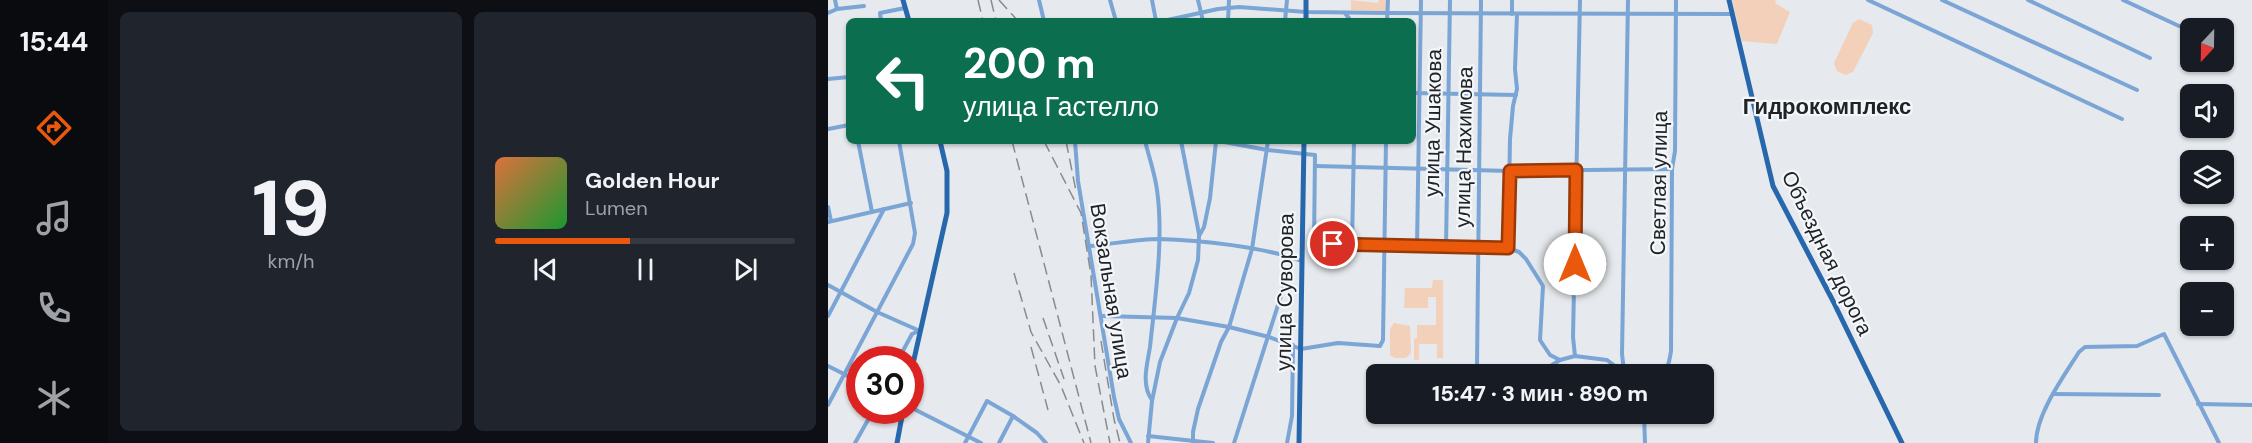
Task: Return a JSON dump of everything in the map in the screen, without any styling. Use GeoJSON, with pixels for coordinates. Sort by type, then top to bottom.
{"type":"FeatureCollection","features":[{"type":"Feature","properties":{"kind":"main road"},"geometry":{"type":"LineString","coordinates":[[903,0],[908,18]]}},
{"type":"Feature","properties":{"kind":"main road"},"geometry":{"type":"LineString","coordinates":[[1306,0],[1306,18]]}},
{"type":"Feature","properties":{"kind":"main road","name":"Объездная дорога"},"geometry":{"type":"LineString","coordinates":[[1729,0],[1767,169],[1773,186],[1833,301],[1902,443]]}},
{"type":"Feature","properties":{"kind":"main road"},"geometry":{"type":"LineString","coordinates":[[917,346],[947,211],[947,171],[941,144]]}},
{"type":"Feature","properties":{"kind":"main road","name":"улица Суворова"},"geometry":{"type":"LineString","coordinates":[[1299,443],[1304,144]]}},
{"type":"Feature","properties":{"kind":"main road"},"geometry":{"type":"LineString","coordinates":[[897,443],[901,424]]}},
{"type":"Feature","properties":{"kind":"street"},"geometry":{"type":"LineString","coordinates":[[835,0],[837,9]]}},
{"type":"Feature","properties":{"kind":"street"},"geometry":{"type":"LineString","coordinates":[[1039,0],[1043,18]]}},
{"type":"Feature","properties":{"kind":"street"},"geometry":{"type":"LineString","coordinates":[[1110,0],[1115,18]]}},
{"type":"Feature","properties":{"kind":"street"},"geometry":{"type":"LineString","coordinates":[[1152,0],[1155,18]]}},
{"type":"Feature","properties":{"kind":"street"},"geometry":{"type":"LineString","coordinates":[[1198,0],[1203,18]]}},
{"type":"Feature","properties":{"kind":"street"},"geometry":{"type":"LineString","coordinates":[[1228,18],[1229,0]]}},
{"type":"Feature","properties":{"kind":"street"},"geometry":{"type":"LineString","coordinates":[[1285,18],[1287,0]]}},
{"type":"Feature","properties":{"kind":"street"},"geometry":{"type":"LineString","coordinates":[[1387,18],[1388,0]]}},
{"type":"Feature","properties":{"kind":"street"},"geometry":{"type":"LineString","coordinates":[[1417,247],[1421,0]]}},
{"type":"Feature","properties":{"kind":"street","name":"улица Ушакова"},"geometry":{"type":"LineString","coordinates":[[1446,247],[1450,0]]}},
{"type":"Feature","properties":{"kind":"street","name":"улица Нахимова"},"geometry":{"type":"LineString","coordinates":[[1477,364],[1481,0]]}},
{"type":"Feature","properties":{"kind":"street"},"geometry":{"type":"LineString","coordinates":[[1508,248],[1510,139],[1515,95],[1512,0]]}},
{"type":"Feature","properties":{"kind":"street"},"geometry":{"type":"LineString","coordinates":[[1575,356],[1573,337],[1580,0]]}},
{"type":"Feature","properties":{"kind":"street"},"geometry":{"type":"LineString","coordinates":[[1624,364],[1624,170],[1628,0]]}},
{"type":"Feature","properties":{"kind":"street","name":"Светлая улица"},"geometry":{"type":"LineString","coordinates":[[1668,364],[1671,327],[1672,169],[1675,151],[1676,0]]}},
{"type":"Feature","properties":{"kind":"street"},"geometry":{"type":"LineString","coordinates":[[1868,0],[2122,118]]}},
{"type":"Feature","properties":{"kind":"street"},"geometry":{"type":"LineString","coordinates":[[1942,0],[2136,90]]}},
{"type":"Feature","properties":{"kind":"street"},"geometry":{"type":"LineString","coordinates":[[2028,0],[2150,58]]}},
{"type":"Feature","properties":{"kind":"street"},"geometry":{"type":"LineString","coordinates":[[2123,0],[2179,26]]}},
{"type":"Feature","properties":{"kind":"street"},"geometry":{"type":"LineString","coordinates":[[828,14],[837,9],[864,6]]}},
{"type":"Feature","properties":{"kind":"street"},"geometry":{"type":"LineString","coordinates":[[881,18],[880,14],[905,8]]}},
{"type":"Feature","properties":{"kind":"street"},"geometry":{"type":"LineString","coordinates":[[1176,18],[1229,8],[1421,14],[1732,14]]}},
{"type":"Feature","properties":{"kind":"street"},"geometry":{"type":"LineString","coordinates":[[1345,12],[1349,18]]}},
{"type":"Feature","properties":{"kind":"street"},"geometry":{"type":"LineString","coordinates":[[828,79],[846,77]]}},
{"type":"Feature","properties":{"kind":"street"},"geometry":{"type":"LineString","coordinates":[[1419,93],[1515,95]]}},
{"type":"Feature","properties":{"kind":"street"},"geometry":{"type":"LineString","coordinates":[[828,129],[846,126]]}},
{"type":"Feature","properties":{"kind":"street"},"geometry":{"type":"LineString","coordinates":[[859,144],[872,212]]}},
{"type":"Feature","properties":{"kind":"street"},"geometry":{"type":"LineString","coordinates":[[828,405],[914,244],[915,232],[911,203],[900,144]]}},
{"type":"Feature","properties":{"kind":"street","name":"Вокзальная улица"},"geometry":{"type":"LineString","coordinates":[[1075,144],[1080,189],[1114,398],[1119,419],[1131,443]]}},
{"type":"Feature","properties":{"kind":"street"},"geometry":{"type":"LineString","coordinates":[[1146,144],[1157,189],[1158,239],[1146,386],[1152,401]]}},
{"type":"Feature","properties":{"kind":"street"},"geometry":{"type":"LineString","coordinates":[[1182,144],[1200,236]]}},
{"type":"Feature","properties":{"kind":"street"},"geometry":{"type":"LineString","coordinates":[[1148,443],[1152,401],[1160,362],[1189,293],[1198,260],[1200,236],[1210,198],[1217,144]]}},
{"type":"Feature","properties":{"kind":"street"},"geometry":{"type":"LineString","coordinates":[[1234,144],[1315,155],[1314,244],[1508,248],[1519,252],[1543,286],[1540,340],[1550,355],[1560,360]]}},
{"type":"Feature","properties":{"kind":"street"},"geometry":{"type":"LineString","coordinates":[[1193,442],[1198,409],[1228,327],[1252,249],[1268,144]]}},
{"type":"Feature","properties":{"kind":"street"},"geometry":{"type":"LineString","coordinates":[[1352,245],[1353,144]]}},
{"type":"Feature","properties":{"kind":"street"},"geometry":{"type":"LineString","coordinates":[[1102,316],[1177,318],[1228,327],[1301,349],[1338,343],[1380,346],[1383,340],[1386,144]]}},
{"type":"Feature","properties":{"kind":"street"},"geometry":{"type":"LineString","coordinates":[[1315,166],[1478,171],[1672,169]]}},
{"type":"Feature","properties":{"kind":"street"},"geometry":{"type":"LineString","coordinates":[[828,207],[830,222],[911,203]]}},
{"type":"Feature","properties":{"kind":"street"},"geometry":{"type":"LineString","coordinates":[[828,315],[884,209]]}},
{"type":"Feature","properties":{"kind":"street"},"geometry":{"type":"LineString","coordinates":[[1090,246],[1158,239],[1252,249],[1302,261]]}},
{"type":"Feature","properties":{"kind":"street"},"geometry":{"type":"LineString","coordinates":[[1234,443],[1293,258]]}},
{"type":"Feature","properties":{"kind":"street"},"geometry":{"type":"LineString","coordinates":[[828,285],[877,312],[920,331]]}},
{"type":"Feature","properties":{"kind":"street"},"geometry":{"type":"LineString","coordinates":[[906,346],[912,334],[920,331]]}},
{"type":"Feature","properties":{"kind":"street"},"geometry":{"type":"LineString","coordinates":[[2036,443],[2036,434],[2054,394],[2079,352],[2085,347],[2144,343],[2164,334],[2219,443]]}},
{"type":"Feature","properties":{"kind":"street"},"geometry":{"type":"LineString","coordinates":[[1287,443],[1292,416],[1293,345]]}},
{"type":"Feature","properties":{"kind":"street"},"geometry":{"type":"LineString","coordinates":[[1554,364],[1575,356],[1607,360],[1613,364]]}},
{"type":"Feature","properties":{"kind":"street"},"geometry":{"type":"LineString","coordinates":[[828,366],[844,375]]}},
{"type":"Feature","properties":{"kind":"street"},"geometry":{"type":"LineString","coordinates":[[2054,394],[2159,395]]}},
{"type":"Feature","properties":{"kind":"street"},"geometry":{"type":"LineString","coordinates":[[965,443],[987,401],[1013,416],[1046,442]]}},
{"type":"Feature","properties":{"kind":"street"},"geometry":{"type":"LineString","coordinates":[[2198,404],[2252,405]]}},
{"type":"Feature","properties":{"kind":"street"},"geometry":{"type":"LineString","coordinates":[[924,414],[981,443]]}},
{"type":"Feature","properties":{"kind":"street"},"geometry":{"type":"LineString","coordinates":[[999,443],[1013,416]]}},
{"type":"Feature","properties":{"kind":"street"},"geometry":{"type":"LineString","coordinates":[[855,443],[866,424]]}},
{"type":"Feature","properties":{"kind":"street"},"geometry":{"type":"LineString","coordinates":[[1644,424],[1645,443]]}},
{"type":"Feature","properties":{"kind":"street"},"geometry":{"type":"LineString","coordinates":[[1148,436],[1213,443]]}},
{"type":"Feature","properties":{"kind":"shaded area"},"geometry":{"type":"Polygon","coordinates":[[[1349,0],[1378,3],[1379,0],[1386,0],[1386,11],[1351,10],[1349,0]]]}},
{"type":"Feature","properties":{"kind":"shaded area"},"geometry":{"type":"Polygon","coordinates":[[[1732,0],[1776,0],[1775,3],[1790,12],[1777,44],[1742,41],[1732,0]]]}},
{"type":"Feature","properties":{"kind":"shaded area"},"geometry":{"type":"Polygon","coordinates":[[[1859,19],[1872,25],[1873,33],[1853,72],[1845,75],[1837,71],[1834,63],[1853,23],[1859,19]]]}},
{"type":"Feature","properties":{"kind":"shaded area"},"geometry":{"type":"Polygon","coordinates":[[[1433,280],[1443,280],[1443,358],[1437,358],[1437,344],[1419,344],[1419,360],[1414,360],[1417,325],[1436,325],[1436,297],[1428,297],[1428,308],[1404,308],[1405,288],[1432,288],[1433,280]]]}},
{"type":"Feature","properties":{"kind":"shaded area"},"geometry":{"type":"Polygon","coordinates":[[[1394,323],[1410,326],[1411,353],[1406,358],[1395,358],[1390,355],[1390,329],[1394,323]]]}},
{"type":"Feature","properties":{"kind":"railway"},"geometry":{"type":"LineString","coordinates":[[978,0],[982,18]]}},
{"type":"Feature","properties":{"kind":"railway"},"geometry":{"type":"LineString","coordinates":[[991,0],[995,18]]}},
{"type":"Feature","properties":{"kind":"railway"},"geometry":{"type":"LineString","coordinates":[[999,0],[1015,18]]}},
{"type":"Feature","properties":{"kind":"railway"},"geometry":{"type":"LineString","coordinates":[[1013,144],[1091,443]]}},
{"type":"Feature","properties":{"kind":"railway"},"geometry":{"type":"LineString","coordinates":[[1046,144],[1081,213],[1091,275],[1095,366],[1110,443]]}},
{"type":"Feature","properties":{"kind":"railway"},"geometry":{"type":"LineString","coordinates":[[1067,144],[1076,191]]}},
{"type":"Feature","properties":{"kind":"railway"},"geometry":{"type":"LineString","coordinates":[[1014,273],[1031,332],[1061,386],[1084,443]]}},
{"type":"Feature","properties":{"kind":"railway"},"geometry":{"type":"LineString","coordinates":[[1043,318],[1064,379]]}},
{"type":"Feature","properties":{"kind":"railway"},"geometry":{"type":"LineString","coordinates":[[1101,341],[1120,443]]}},
{"type":"Feature","properties":{"kind":"railway"},"geometry":{"type":"LineString","coordinates":[[1031,347],[1048,410]]}},
{"type":"Feature","properties":{"kind":"district","name":"Гидрокомплекс"},"geometry":{"type":"Point","coordinates":[1827,106]}},
{"type":"Feature","properties":{"kind":"route"},"geometry":{"type":"LineString","coordinates":[[1333,244],[1508,248],[1510,171],[1576,170],[1575,264]]}}]}
